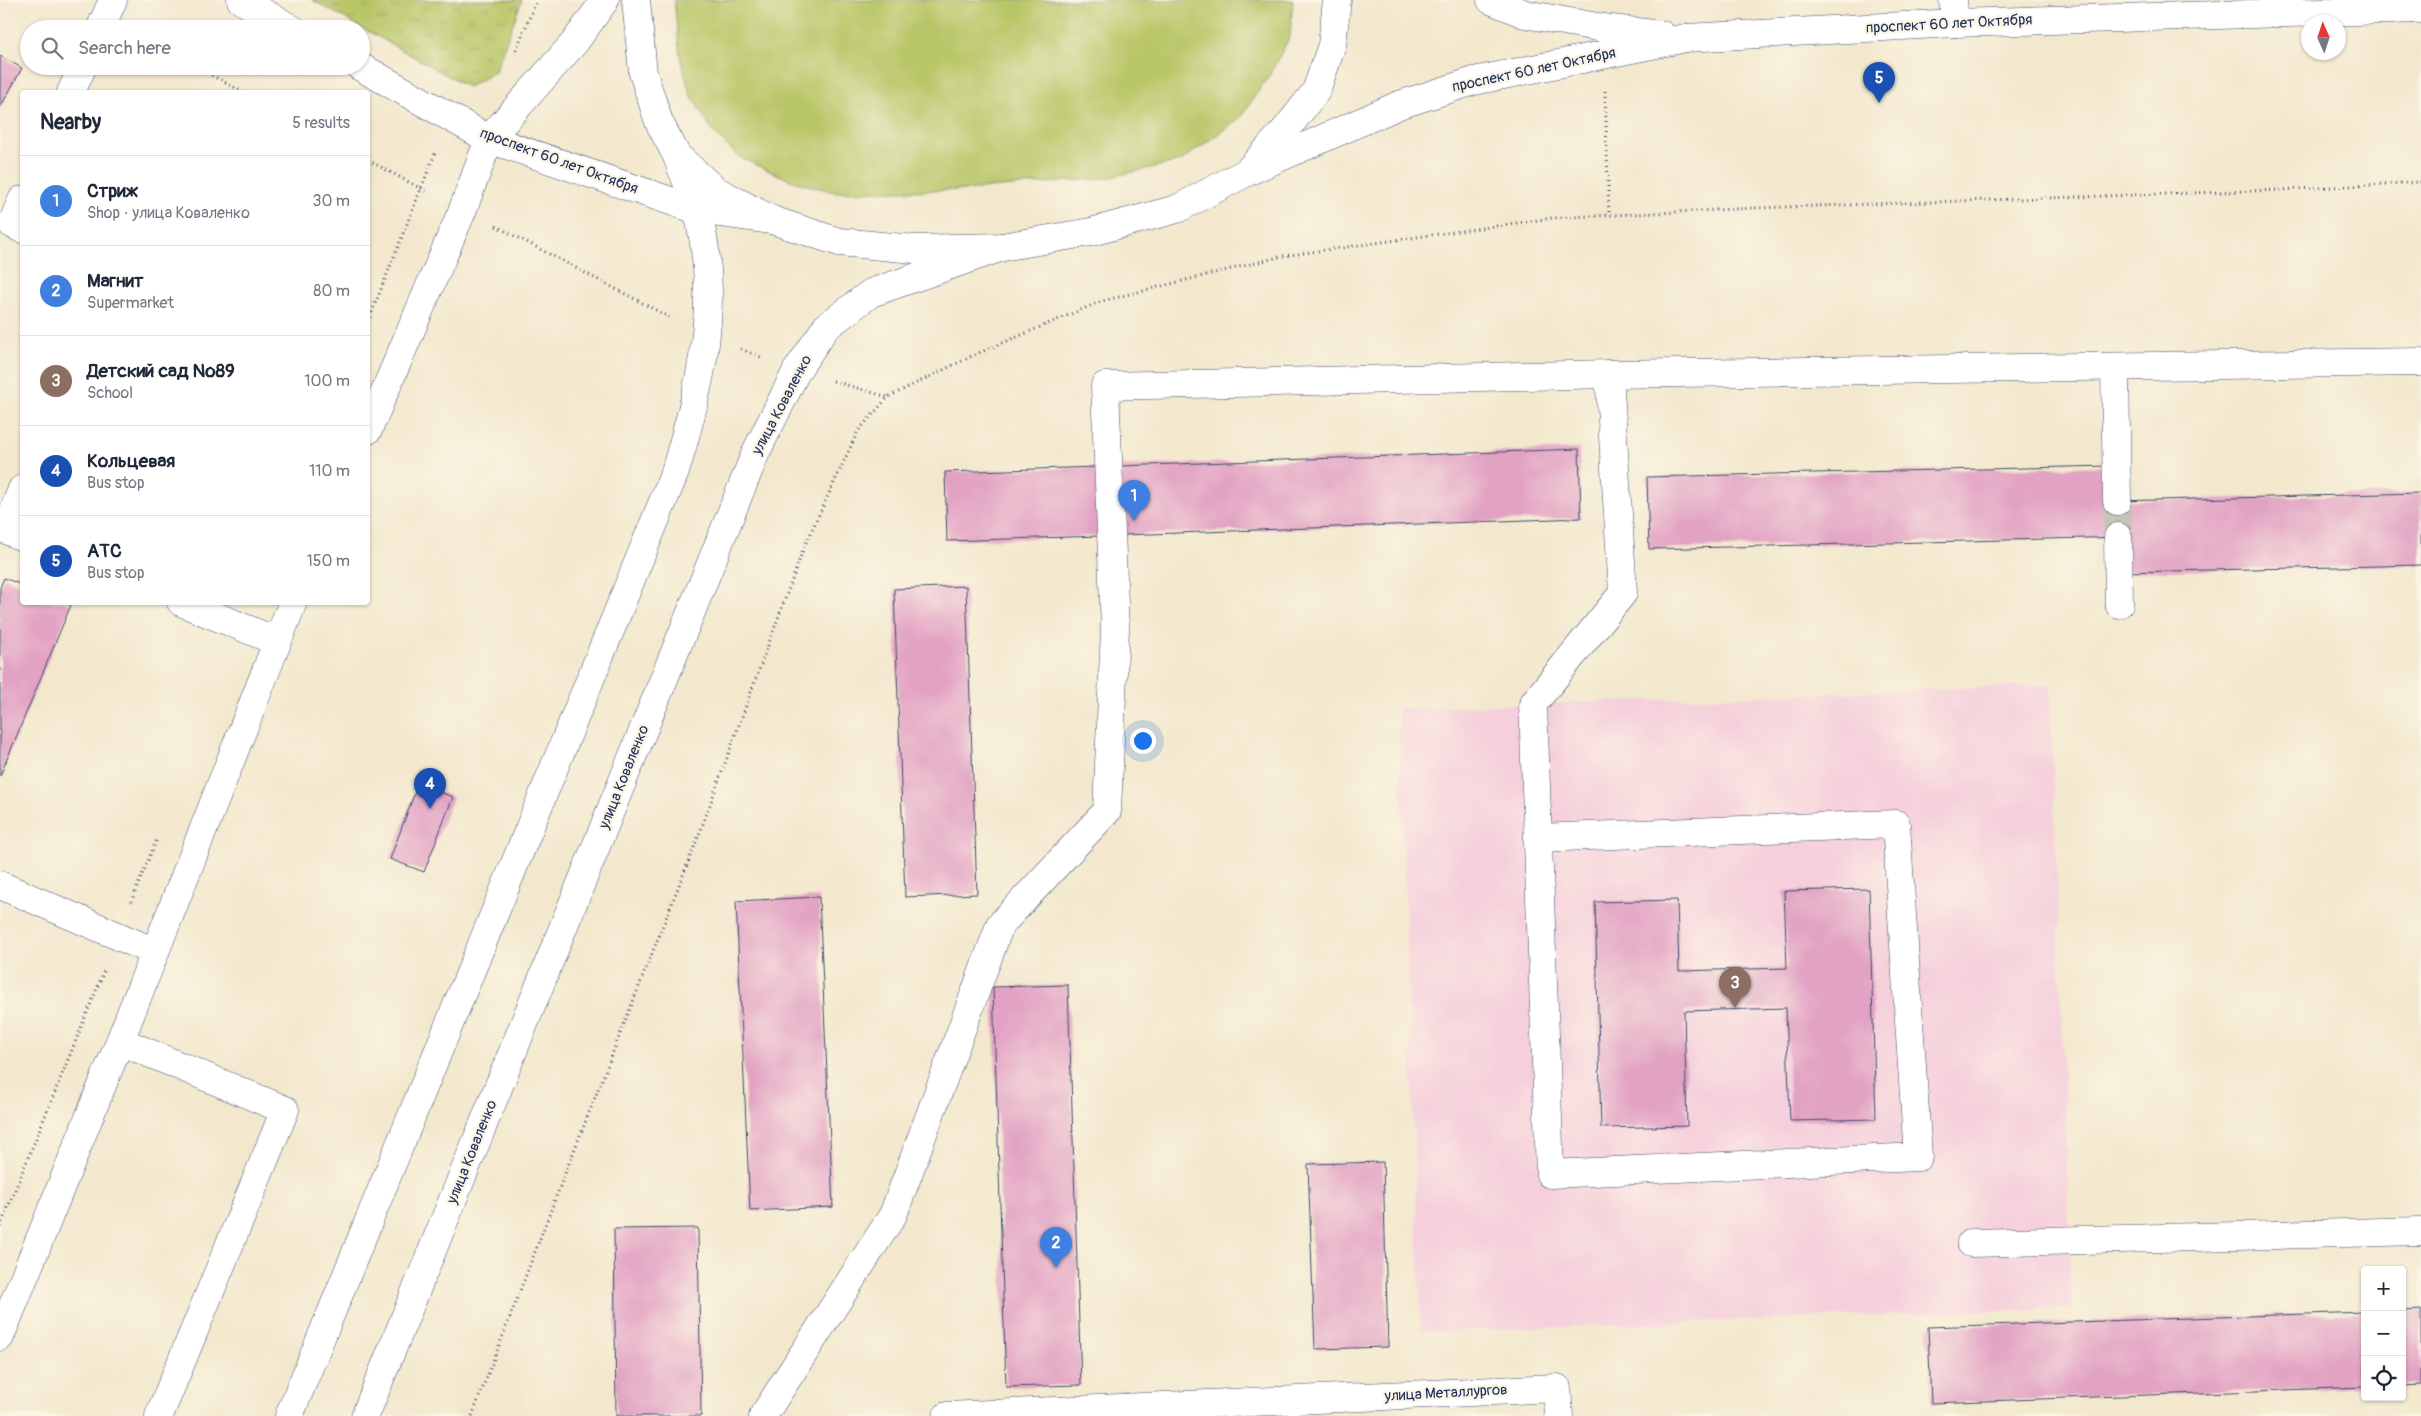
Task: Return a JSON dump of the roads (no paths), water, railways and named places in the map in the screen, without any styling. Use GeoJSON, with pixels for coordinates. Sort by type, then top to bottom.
{"type":"FeatureCollection","features":[{"type":"Feature","properties":{"kind":"main road"},"geometry":{"type":"LineString","coordinates":[[104,20],[113,0]]}},
{"type":"Feature","properties":{"kind":"main road"},"geometry":{"type":"LineString","coordinates":[[241,0],[276,20]]}},
{"type":"Feature","properties":{"kind":"main road"},"geometry":{"type":"LineString","coordinates":[[370,425],[463,209],[489,139],[575,42],[605,0]]}},
{"type":"Feature","properties":{"kind":"main road"},"geometry":{"type":"LineString","coordinates":[[289,1416],[675,472],[696,401],[708,337],[708,278],[697,210],[677,156],[659,122],[642,73],[636,0]]}},
{"type":"Feature","properties":{"kind":"main road"},"geometry":{"type":"LineString","coordinates":[[1247,172],[1288,128],[1316,90],[1332,45],[1337,0]]}},
{"type":"Feature","properties":{"kind":"main road","name":"проспект 60 лет Октября"},"geometry":{"type":"LineString","coordinates":[[1491,0],[1525,14],[1603,28],[1686,38]]}},
{"type":"Feature","properties":{"kind":"main road","name":"проспект 60 лет Октября"},"geometry":{"type":"LineString","coordinates":[[1002,246],[1091,232],[1177,209],[1247,172],[1399,105],[1474,81],[1686,38],[1954,11],[2230,7],[2421,10]]}},
{"type":"Feature","properties":{"kind":"main road","name":"проспект 60 лет Октября"},"geometry":{"type":"LineString","coordinates":[[370,72],[489,139],[697,210],[772,220]]}},
{"type":"Feature","properties":{"kind":"main road"},"geometry":{"type":"LineString","coordinates":[[72,90],[79,75]]}},
{"type":"Feature","properties":{"kind":"main road"},"geometry":{"type":"LineString","coordinates":[[677,156],[715,190],[772,220],[839,242],[914,249],[1002,246]]}},
{"type":"Feature","properties":{"kind":"main road"},"geometry":{"type":"LineString","coordinates":[[20,205],[12,224],[20,228]]}},
{"type":"Feature","properties":{"kind":"main road","name":"улица Коваленко"},"geometry":{"type":"LineString","coordinates":[[365,1416],[756,452],[797,370],[826,327],[871,293],[1002,246]]}},
{"type":"Feature","properties":{"kind":"main road"},"geometry":{"type":"LineString","coordinates":[[763,1416],[892,1215],[1000,925],[1107,811],[1115,628],[1105,386],[1609,374],[2421,362]]}},
{"type":"Feature","properties":{"kind":"main road"},"geometry":{"type":"LineString","coordinates":[[2115,366],[2117,501]]}},
{"type":"Feature","properties":{"kind":"main road"},"geometry":{"type":"LineString","coordinates":[[1538,838],[1896,824],[1918,1157],[1550,1174],[1533,704],[1623,593],[1609,374]]}},
{"type":"Feature","properties":{"kind":"main road"},"geometry":{"type":"LineString","coordinates":[[10,532],[20,496]]}},
{"type":"Feature","properties":{"kind":"main road"},"geometry":{"type":"LineString","coordinates":[[2118,537],[2119,604]]}},
{"type":"Feature","properties":{"kind":"main road"},"geometry":{"type":"LineString","coordinates":[[188,605],[276,641]]}},
{"type":"Feature","properties":{"kind":"main road"},"geometry":{"type":"LineString","coordinates":[[0,1337],[120,1041],[292,605]]}},
{"type":"Feature","properties":{"kind":"main road"},"geometry":{"type":"LineString","coordinates":[[0,885],[155,952]]}},
{"type":"Feature","properties":{"kind":"main road"},"geometry":{"type":"LineString","coordinates":[[120,1041],[286,1110],[159,1416]]}},
{"type":"Feature","properties":{"kind":"main road"},"geometry":{"type":"LineString","coordinates":[[1971,1243],[2421,1231]]}},
{"type":"Feature","properties":{"kind":"main road","name":"улица Металлургов"},"geometry":{"type":"LineString","coordinates":[[947,1416],[1197,1410],[1557,1388],[1558,1416]]}},
{"type":"Feature","properties":{"kind":"tunnel"},"geometry":{"type":"LineString","coordinates":[[2117,501],[2118,537]]}},
{"type":"Feature","properties":{"kind":"place","name":"АТС"},"geometry":{"type":"Point","coordinates":[1879,103]}},
{"type":"Feature","properties":{"kind":"place","name":"Стриж"},"geometry":{"type":"Point","coordinates":[1134,521]}},
{"type":"Feature","properties":{"kind":"place","name":"Кольцевая"},"geometry":{"type":"Point","coordinates":[430,809]}},
{"type":"Feature","properties":{"kind":"place","name":"Детский сад №89"},"geometry":{"type":"Point","coordinates":[1735,1008]}},
{"type":"Feature","properties":{"kind":"place","name":"Магнит"},"geometry":{"type":"Point","coordinates":[1056,1268]}}]}
